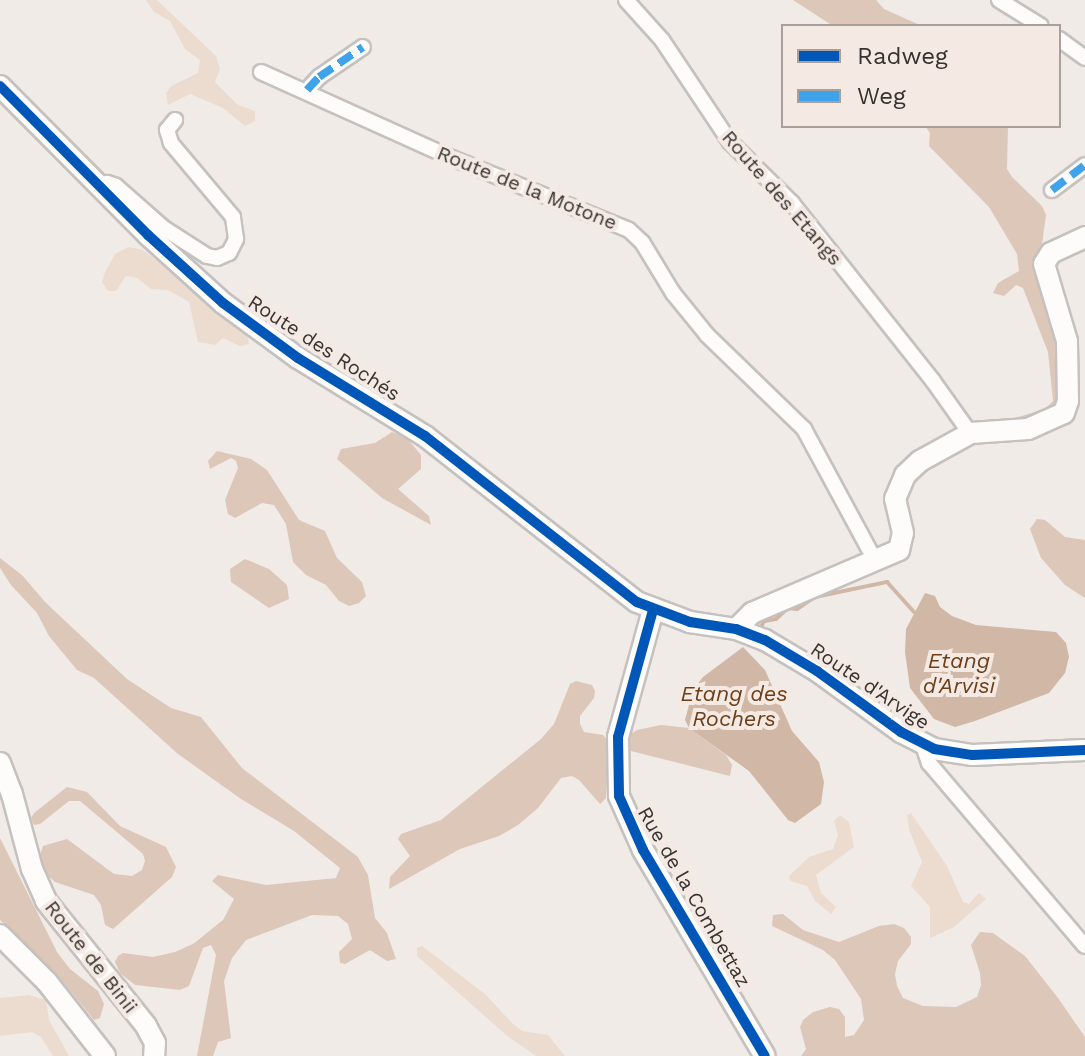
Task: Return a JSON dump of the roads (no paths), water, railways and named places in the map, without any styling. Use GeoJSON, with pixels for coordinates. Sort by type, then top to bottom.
{"type":"FeatureCollection","features":[{"type":"Feature","properties":{"kind":"street","name":"Route des Etangs"},"geometry":{"type":"LineString","coordinates":[[626,0],[662,40],[730,142],[792,203],[933,381],[970,433]]}},
{"type":"Feature","properties":{"kind":"street"},"geometry":{"type":"LineString","coordinates":[[999,0],[1038,24]]}},
{"type":"Feature","properties":{"kind":"street"},"geometry":{"type":"LineString","coordinates":[[1061,40],[1085,58]]}},
{"type":"Feature","properties":{"kind":"street"},"geometry":{"type":"LineString","coordinates":[[307,90],[319,77],[363,47]]}},
{"type":"Feature","properties":{"kind":"street","name":"Route de la Motone"},"geometry":{"type":"LineString","coordinates":[[261,72],[307,90],[447,156],[611,221],[635,235],[691,318],[742,372],[804,429],[876,562]]}},
{"type":"Feature","properties":{"kind":"street","name":"Route des Rochés"},"geometry":{"type":"LineString","coordinates":[[0,86],[170,255],[248,322],[298,358],[425,436],[616,587],[653,610],[690,622],[736,629]]}},
{"type":"Feature","properties":{"kind":"street","name":"Route des Rochés"},"geometry":{"type":"LineString","coordinates":[[101,186],[107,183],[116,186],[165,229],[207,256],[217,258],[229,253],[236,239],[233,217],[169,140],[167,130],[175,120]]}},
{"type":"Feature","properties":{"kind":"street"},"geometry":{"type":"LineString","coordinates":[[1052,190],[1085,165]]}},
{"type":"Feature","properties":{"kind":"street"},"geometry":{"type":"LineString","coordinates":[[736,629],[752,613],[895,553],[902,544],[894,504],[905,475],[928,456],[970,433],[1028,429],[1052,422],[1065,412],[1068,401],[1067,341],[1044,264],[1051,253],[1085,237]]}},
{"type":"Feature","properties":{"kind":"street","name":"Rue de la Combettaz"},"geometry":{"type":"LineString","coordinates":[[653,610],[618,737],[619,796],[636,838],[765,1056]]}},
{"type":"Feature","properties":{"kind":"street","name":"Route d'Arvige"},"geometry":{"type":"LineString","coordinates":[[736,629],[802,661],[923,745],[964,755],[1085,750]]}},
{"type":"Feature","properties":{"kind":"street"},"geometry":{"type":"LineString","coordinates":[[923,745],[929,763],[1085,946]]}},
{"type":"Feature","properties":{"kind":"street","name":"Route de Binii"},"geometry":{"type":"LineString","coordinates":[[0,763],[12,794],[32,869],[46,901],[146,1026],[155,1043],[154,1056]]}},
{"type":"Feature","properties":{"kind":"street"},"geometry":{"type":"LineString","coordinates":[[0,935],[47,982],[105,1056]]}},
{"type":"Feature","properties":{"kind":"water","name":"Etang d'Arvisi"},"geometry":{"type":"Polygon","coordinates":[[[925,593],[935,596],[940,607],[952,616],[976,625],[1056,632],[1066,643],[1069,657],[1065,673],[1049,693],[975,721],[955,727],[934,719],[910,688],[905,652],[906,629],[925,593]]]}},
{"type":"Feature","properties":{"kind":"water","name":"Etang des Rochers"},"geometry":{"type":"Polygon","coordinates":[[[743,647],[765,670],[792,731],[819,762],[824,782],[821,804],[795,823],[788,820],[749,771],[689,728],[685,720],[693,690],[703,677],[743,647]]]}},
{"type":"Feature","properties":{"kind":"waterway"},"geometry":{"type":"LineString","coordinates":[[759,631],[764,621],[776,619],[788,608],[797,609],[815,597],[887,582],[914,612]]}}]}
